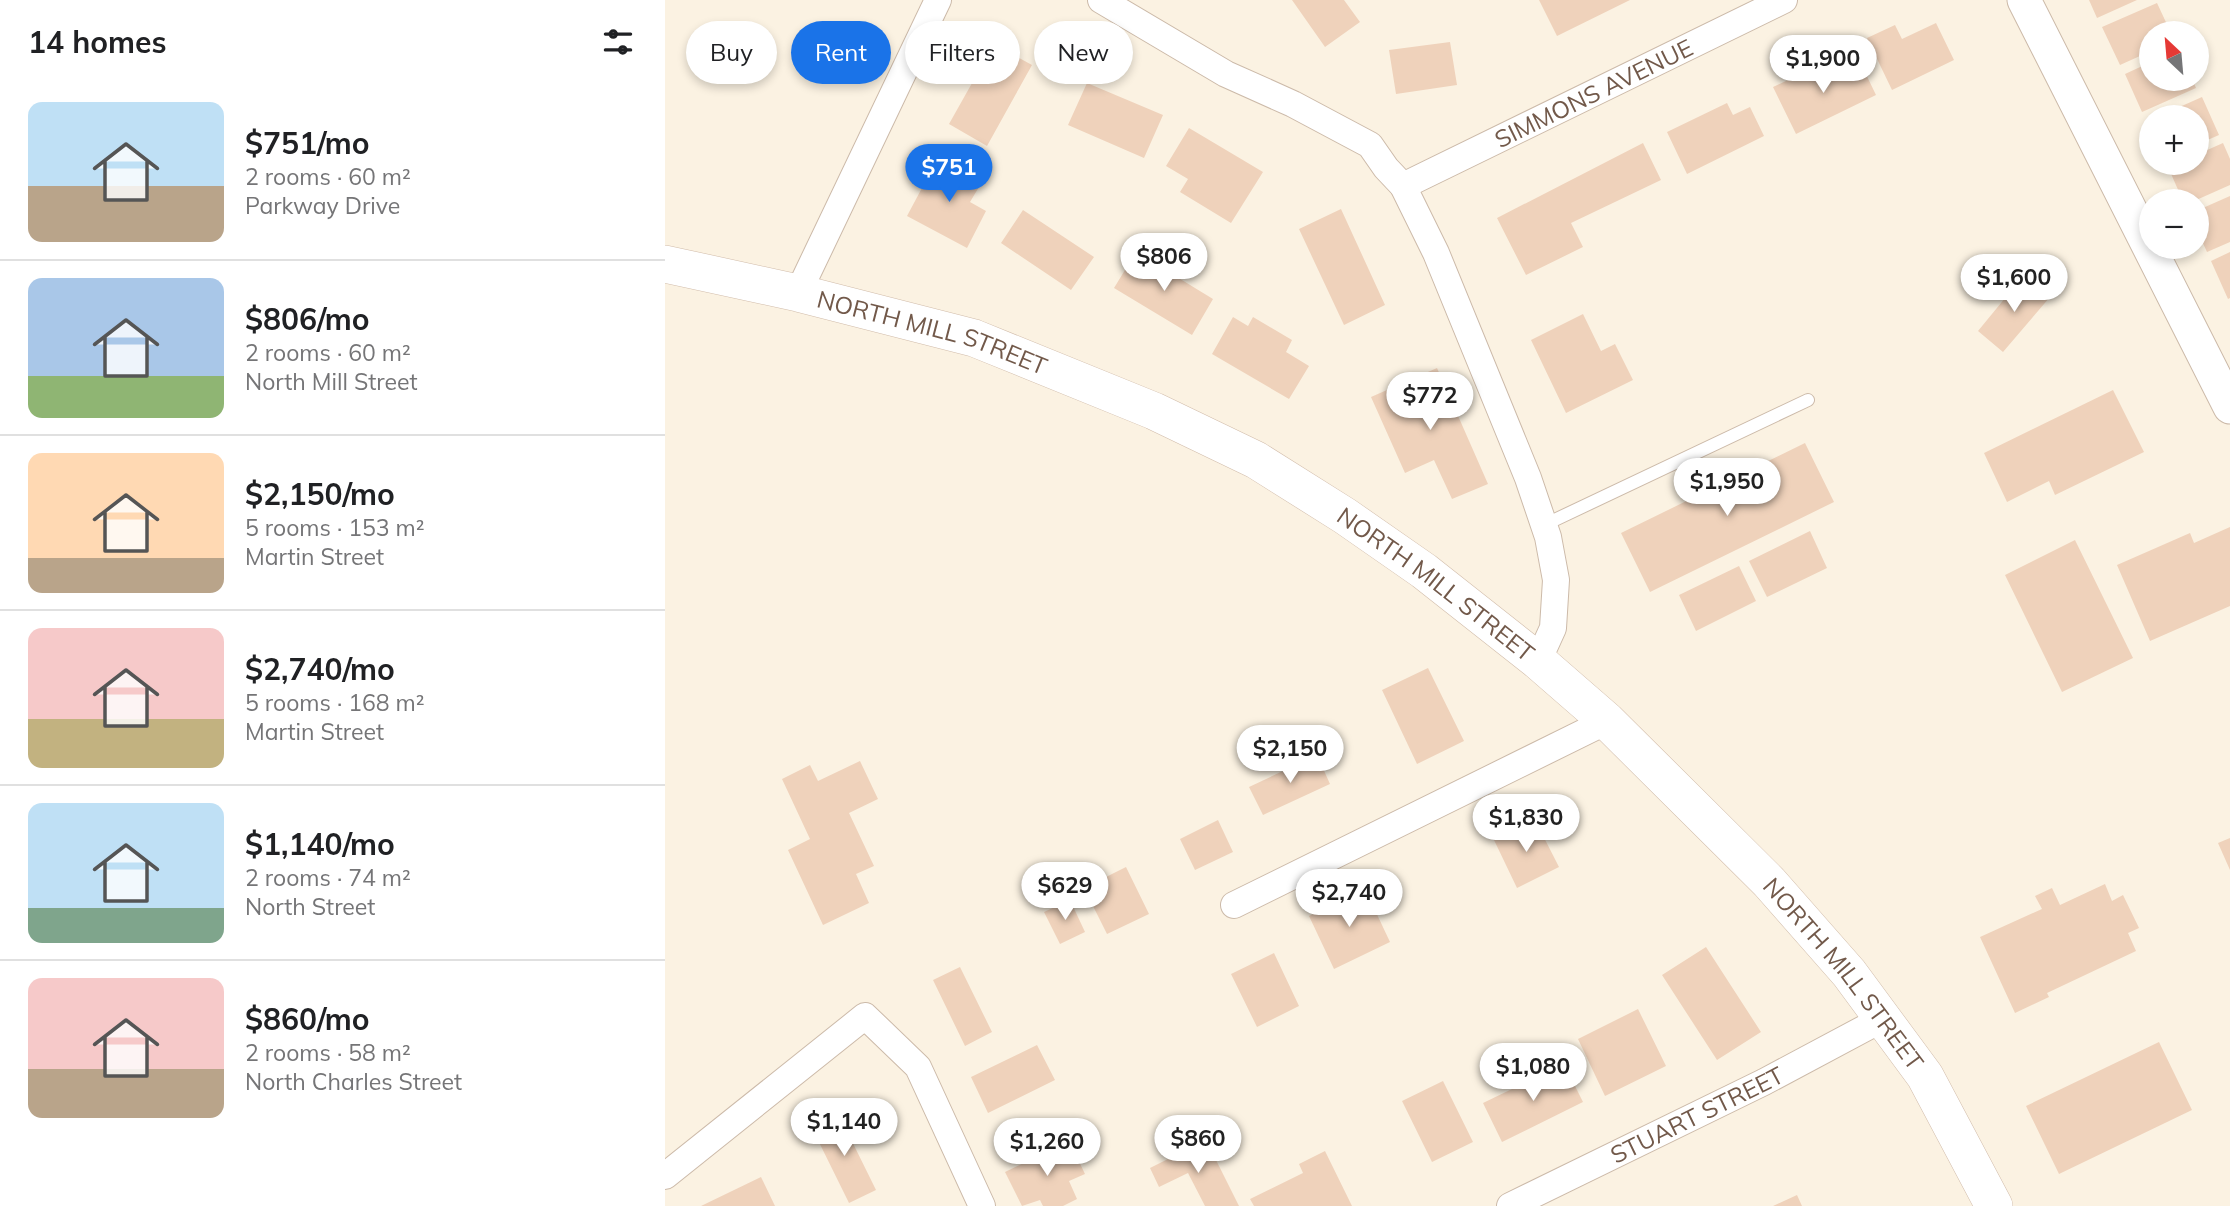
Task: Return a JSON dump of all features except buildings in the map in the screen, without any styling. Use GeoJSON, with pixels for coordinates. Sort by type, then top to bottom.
{"type":"FeatureCollection","features":[{"type":"Feature","properties":{"kind":"main road","name":"NORTH MILL STREET"},"geometry":{"type":"LineString","coordinates":[[665,264],[798,293],[974,338],[1154,411],[1257,460],[1424,570],[1538,661],[1607,721],[1769,882],[1849,973],[1925,1076],[1994,1206]]}},
{"type":"Feature","properties":{"kind":"street"},"geometry":{"type":"LineString","coordinates":[[798,293],[938,0]]}},
{"type":"Feature","properties":{"kind":"street"},"geometry":{"type":"LineString","coordinates":[[1101,0],[1226,74],[1293,104],[1370,145],[1403,186],[1441,266],[1528,478],[1544,525],[1556,580],[1553,628],[1538,661]]}},
{"type":"Feature","properties":{"kind":"street","name":"SIMMONS AVENUE"},"geometry":{"type":"LineString","coordinates":[[1403,186],[1784,0]]}},
{"type":"Feature","properties":{"kind":"street"},"geometry":{"type":"LineString","coordinates":[[2024,0],[2230,407]]}},
{"type":"Feature","properties":{"kind":"street"},"geometry":{"type":"LineString","coordinates":[[1234,905],[1607,721]]}},
{"type":"Feature","properties":{"kind":"street"},"geometry":{"type":"LineString","coordinates":[[665,1176],[865,1016],[918,1067],[982,1206]]}},
{"type":"Feature","properties":{"kind":"street","name":"STUART STREET"},"geometry":{"type":"LineString","coordinates":[[1510,1206],[1764,1082],[1884,1018]]}},
{"type":"Feature","properties":{"kind":"lane"},"geometry":{"type":"LineString","coordinates":[[1544,525],[1808,400]]}}]}
